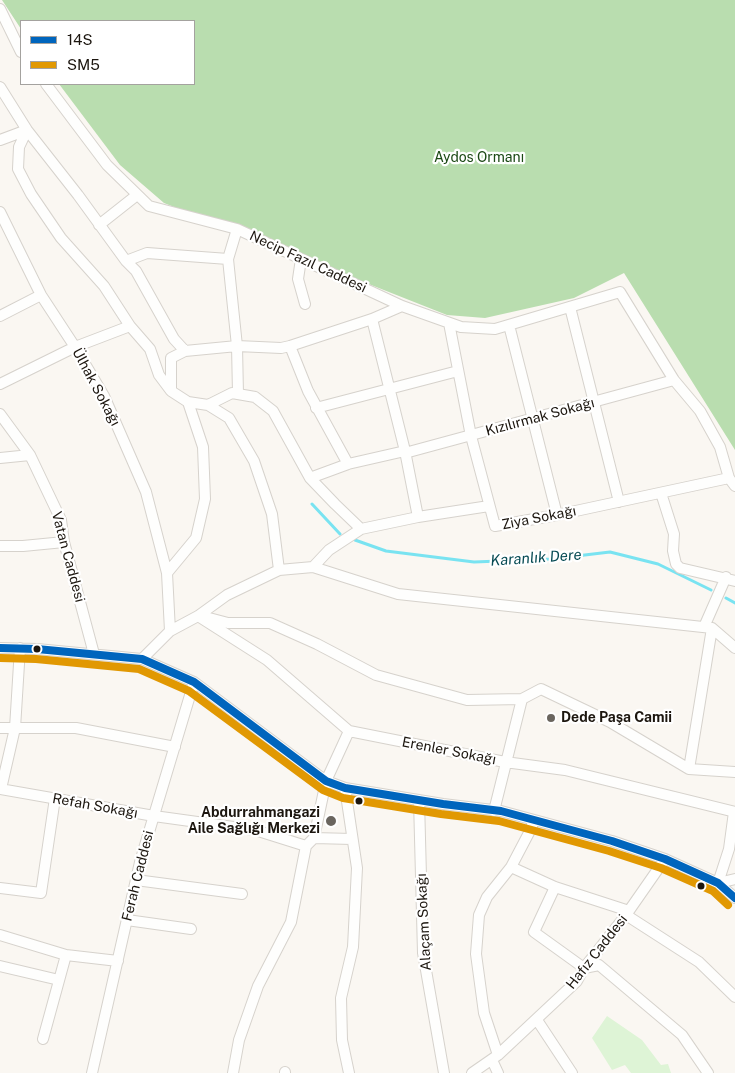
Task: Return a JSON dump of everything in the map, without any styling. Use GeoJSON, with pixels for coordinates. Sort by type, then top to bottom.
{"type":"FeatureCollection","features":[{"type":"Feature","properties":{"kind":"street"},"geometry":{"type":"LineString","coordinates":[[0,9],[20,50]]}},
{"type":"Feature","properties":{"kind":"street","name":"Necip Fazıl Caddesi"},"geometry":{"type":"LineString","coordinates":[[47,85],[107,165],[149,206],[237,229],[402,306],[461,327],[496,329],[620,292],[674,380]]}},
{"type":"Feature","properties":{"kind":"street"},"geometry":{"type":"LineString","coordinates":[[0,87],[27,130],[126,261],[136,271],[174,339],[185,352]]}},
{"type":"Feature","properties":{"kind":"street"},"geometry":{"type":"LineString","coordinates":[[0,140],[27,130]]}},
{"type":"Feature","properties":{"kind":"street"},"geometry":{"type":"LineString","coordinates":[[27,130],[19,147],[18,169],[31,194],[62,238],[104,286],[130,326],[150,349],[159,375],[171,390],[188,402],[208,405],[229,418],[254,461],[272,514],[279,570]]}},
{"type":"Feature","properties":{"kind":"street"},"geometry":{"type":"LineString","coordinates":[[100,225],[137,195]]}},
{"type":"Feature","properties":{"kind":"street","name":"Ülhak Sokağı"},"geometry":{"type":"LineString","coordinates":[[0,212],[41,295],[75,346],[104,396],[146,492],[167,573],[170,631]]}},
{"type":"Feature","properties":{"kind":"street"},"geometry":{"type":"LineString","coordinates":[[237,229],[228,259],[237,346],[238,394]]}},
{"type":"Feature","properties":{"kind":"street"},"geometry":{"type":"LineString","coordinates":[[126,261],[147,253],[228,259]]}},
{"type":"Feature","properties":{"kind":"street"},"geometry":{"type":"LineString","coordinates":[[300,259],[298,273],[305,304]]}},
{"type":"Feature","properties":{"kind":"street"},"geometry":{"type":"LineString","coordinates":[[0,316],[41,295]]}},
{"type":"Feature","properties":{"kind":"street"},"geometry":{"type":"LineString","coordinates":[[171,390],[170,358],[185,352],[237,346],[281,348],[372,319],[402,306]]}},
{"type":"Feature","properties":{"kind":"street"},"geometry":{"type":"LineString","coordinates":[[570,308],[619,502]]}},
{"type":"Feature","properties":{"kind":"street"},"geometry":{"type":"LineString","coordinates":[[372,319],[405,452],[418,517]]}},
{"type":"Feature","properties":{"kind":"street","name":"Ziya Sokağı"},"geometry":{"type":"LineString","coordinates":[[449,323],[471,436],[495,526],[557,516],[661,493],[732,482]]}},
{"type":"Feature","properties":{"kind":"street"},"geometry":{"type":"LineString","coordinates":[[509,325],[557,516]]}},
{"type":"Feature","properties":{"kind":"street"},"geometry":{"type":"LineString","coordinates":[[0,384],[75,346],[130,326]]}},
{"type":"Feature","properties":{"kind":"street"},"geometry":{"type":"LineString","coordinates":[[290,346],[316,408],[348,464]]}},
{"type":"Feature","properties":{"kind":"street"},"geometry":{"type":"LineString","coordinates":[[316,408],[458,371]]}},
{"type":"Feature","properties":{"kind":"street"},"geometry":{"type":"LineString","coordinates":[[674,380],[704,418],[720,447],[732,482]]}},
{"type":"Feature","properties":{"kind":"street","name":"Kızılırmak Sokağı"},"geometry":{"type":"LineString","coordinates":[[310,478],[348,464],[471,436],[674,380]]}},
{"type":"Feature","properties":{"kind":"street"},"geometry":{"type":"LineString","coordinates":[[208,405],[232,393],[255,397],[273,411],[310,478],[361,529]]}},
{"type":"Feature","properties":{"kind":"street"},"geometry":{"type":"LineString","coordinates":[[167,573],[196,538],[205,500],[203,447],[188,402]]}},
{"type":"Feature","properties":{"kind":"street","name":"Vatan Caddesi"},"geometry":{"type":"LineString","coordinates":[[0,414],[30,455],[61,520],[64,542],[94,654]]}},
{"type":"Feature","properties":{"kind":"street"},"geometry":{"type":"LineString","coordinates":[[0,458],[30,455]]}},
{"type":"Feature","properties":{"kind":"street"},"geometry":{"type":"LineString","coordinates":[[661,493],[674,534],[673,551],[676,564],[680,568],[730,579],[708,627],[689,769]]}},
{"type":"Feature","properties":{"kind":"street"},"geometry":{"type":"LineString","coordinates":[[313,567],[329,550],[361,529],[418,517],[489,506]]}},
{"type":"Feature","properties":{"kind":"street"},"geometry":{"type":"LineString","coordinates":[[0,546],[64,542]]}},
{"type":"Feature","properties":{"kind":"street"},"geometry":{"type":"LineString","coordinates":[[142,659],[170,631],[198,616],[226,595],[279,570],[313,567],[398,594],[708,627],[735,648]]}},
{"type":"Feature","properties":{"kind":"street"},"geometry":{"type":"LineString","coordinates":[[198,616],[228,623],[270,623],[317,644],[376,675],[467,700],[522,699],[541,689],[610,722],[689,769],[735,772]]}},
{"type":"Feature","properties":{"kind":"street"},"geometry":{"type":"LineString","coordinates":[[198,616],[267,660],[349,732],[326,782],[314,838],[306,846],[291,922],[258,986],[239,1040],[233,1073]]}},
{"type":"Feature","properties":{"kind":"street"},"geometry":{"type":"LineString","coordinates":[[0,648],[20,648],[142,659],[194,682],[326,782],[345,788],[494,810],[612,841],[665,859],[718,883],[735,898]]}},
{"type":"Feature","properties":{"kind":"street"},"geometry":{"type":"LineString","coordinates":[[1,789],[15,728],[20,648]]}},
{"type":"Feature","properties":{"kind":"street","name":"Ferah Caddesi"},"geometry":{"type":"LineString","coordinates":[[92,1073],[136,880],[194,682]]}},
{"type":"Feature","properties":{"kind":"street"},"geometry":{"type":"LineString","coordinates":[[494,810],[522,699]]}},
{"type":"Feature","properties":{"kind":"street"},"geometry":{"type":"LineString","coordinates":[[0,728],[76,728],[174,747]]}},
{"type":"Feature","properties":{"kind":"street","name":"Erenler Sokağı"},"geometry":{"type":"LineString","coordinates":[[349,732],[505,762],[565,770],[735,812]]}},
{"type":"Feature","properties":{"kind":"street"},"geometry":{"type":"LineString","coordinates":[[345,788],[357,868],[353,947],[341,998],[342,1040],[349,1073]]}},
{"type":"Feature","properties":{"kind":"street","name":"Refah Sokağı"},"geometry":{"type":"LineString","coordinates":[[1,789],[154,816],[256,830],[306,846]]}},
{"type":"Feature","properties":{"kind":"street"},"geometry":{"type":"LineString","coordinates":[[0,888],[41,893],[55,798]]}},
{"type":"Feature","properties":{"kind":"street","name":"Alaçam Sokağı"},"geometry":{"type":"LineString","coordinates":[[419,800],[423,953],[444,1073]]}},
{"type":"Feature","properties":{"kind":"street"},"geometry":{"type":"LineString","coordinates":[[718,883],[729,849],[735,812]]}},
{"type":"Feature","properties":{"kind":"street"},"geometry":{"type":"LineString","coordinates":[[498,1073],[484,1013],[476,954],[479,915],[487,897],[511,867],[532,827],[532,820]]}},
{"type":"Feature","properties":{"kind":"street"},"geometry":{"type":"LineString","coordinates":[[314,838],[352,840]]}},
{"type":"Feature","properties":{"kind":"street","name":"Hafız Caddesi"},"geometry":{"type":"LineString","coordinates":[[472,1073],[495,1057],[577,981],[584,968],[628,913],[665,859]]}},
{"type":"Feature","properties":{"kind":"street"},"geometry":{"type":"LineString","coordinates":[[511,867],[555,887],[628,913],[699,962],[735,997]]}},
{"type":"Feature","properties":{"kind":"street"},"geometry":{"type":"LineString","coordinates":[[136,880],[242,894]]}},
{"type":"Feature","properties":{"kind":"street"},"geometry":{"type":"LineString","coordinates":[[718,883],[735,880]]}},
{"type":"Feature","properties":{"kind":"street"},"geometry":{"type":"LineString","coordinates":[[555,887],[534,932],[584,968],[599,965],[682,1035],[708,1073]]}},
{"type":"Feature","properties":{"kind":"street"},"geometry":{"type":"LineString","coordinates":[[127,920],[192,928]]}},
{"type":"Feature","properties":{"kind":"street"},"geometry":{"type":"LineString","coordinates":[[0,935],[66,955],[118,961]]}},
{"type":"Feature","properties":{"kind":"street"},"geometry":{"type":"LineString","coordinates":[[43,1039],[66,955]]}},
{"type":"Feature","properties":{"kind":"street"},"geometry":{"type":"LineString","coordinates":[[0,966],[59,980]]}},
{"type":"Feature","properties":{"kind":"street"},"geometry":{"type":"LineString","coordinates":[[537,1020],[572,1073]]}},
{"type":"Feature","properties":{"kind":"green space","name":"Aydos Ormanı"},"geometry":{"type":"Polygon","coordinates":[[[2,0],[735,0],[735,450],[624,273],[574,298],[485,318],[447,315],[164,203],[120,165],[60,85],[195,85],[195,20],[20,20],[20,27],[2,0]]]}},
{"type":"Feature","properties":{"kind":"green space"},"geometry":{"type":"Polygon","coordinates":[[[607,1016],[642,1040],[661,1065],[668,1064],[671,1073],[631,1073],[625,1065],[612,1070],[592,1038],[607,1016]]]}},
{"type":"Feature","properties":{"kind":"waterway","name":"Karanlık Dere"},"geometry":{"type":"LineString","coordinates":[[312,504],[340,534]]}},
{"type":"Feature","properties":{"kind":"waterway","name":"Karanlık Dere"},"geometry":{"type":"LineString","coordinates":[[355,540],[386,551],[474,562],[551,559],[610,552],[658,564],[711,590]]}},
{"type":"Feature","properties":{"kind":"waterway","name":"Karanlık Dere"},"geometry":{"type":"LineString","coordinates":[[726,598],[735,603]]}},
{"type":"Feature","properties":{"kind":"transit line","name":"14S"},"geometry":{"type":"LineString","coordinates":[[0,648],[37,649],[142,659],[194,682],[326,781],[345,788],[443,804],[501,811],[612,841],[665,859],[718,883],[735,898]]}},
{"type":"Feature","properties":{"kind":"transit line","name":"SM5"},"geometry":{"type":"LineString","coordinates":[[0,658],[36,659],[139,669],[189,691],[323,790],[343,798],[441,814],[499,821],[609,851],[661,868],[713,891],[728,905]]}},
{"type":"Feature","properties":{"kind":"place","name":"Dede Paşa Camii"},"geometry":{"type":"Point","coordinates":[551,718]}},
{"type":"Feature","properties":{"kind":"place","name":"Abdurrahmangazi Aile Sağlığı Merkezi"},"geometry":{"type":"Point","coordinates":[331,821]}}]}
